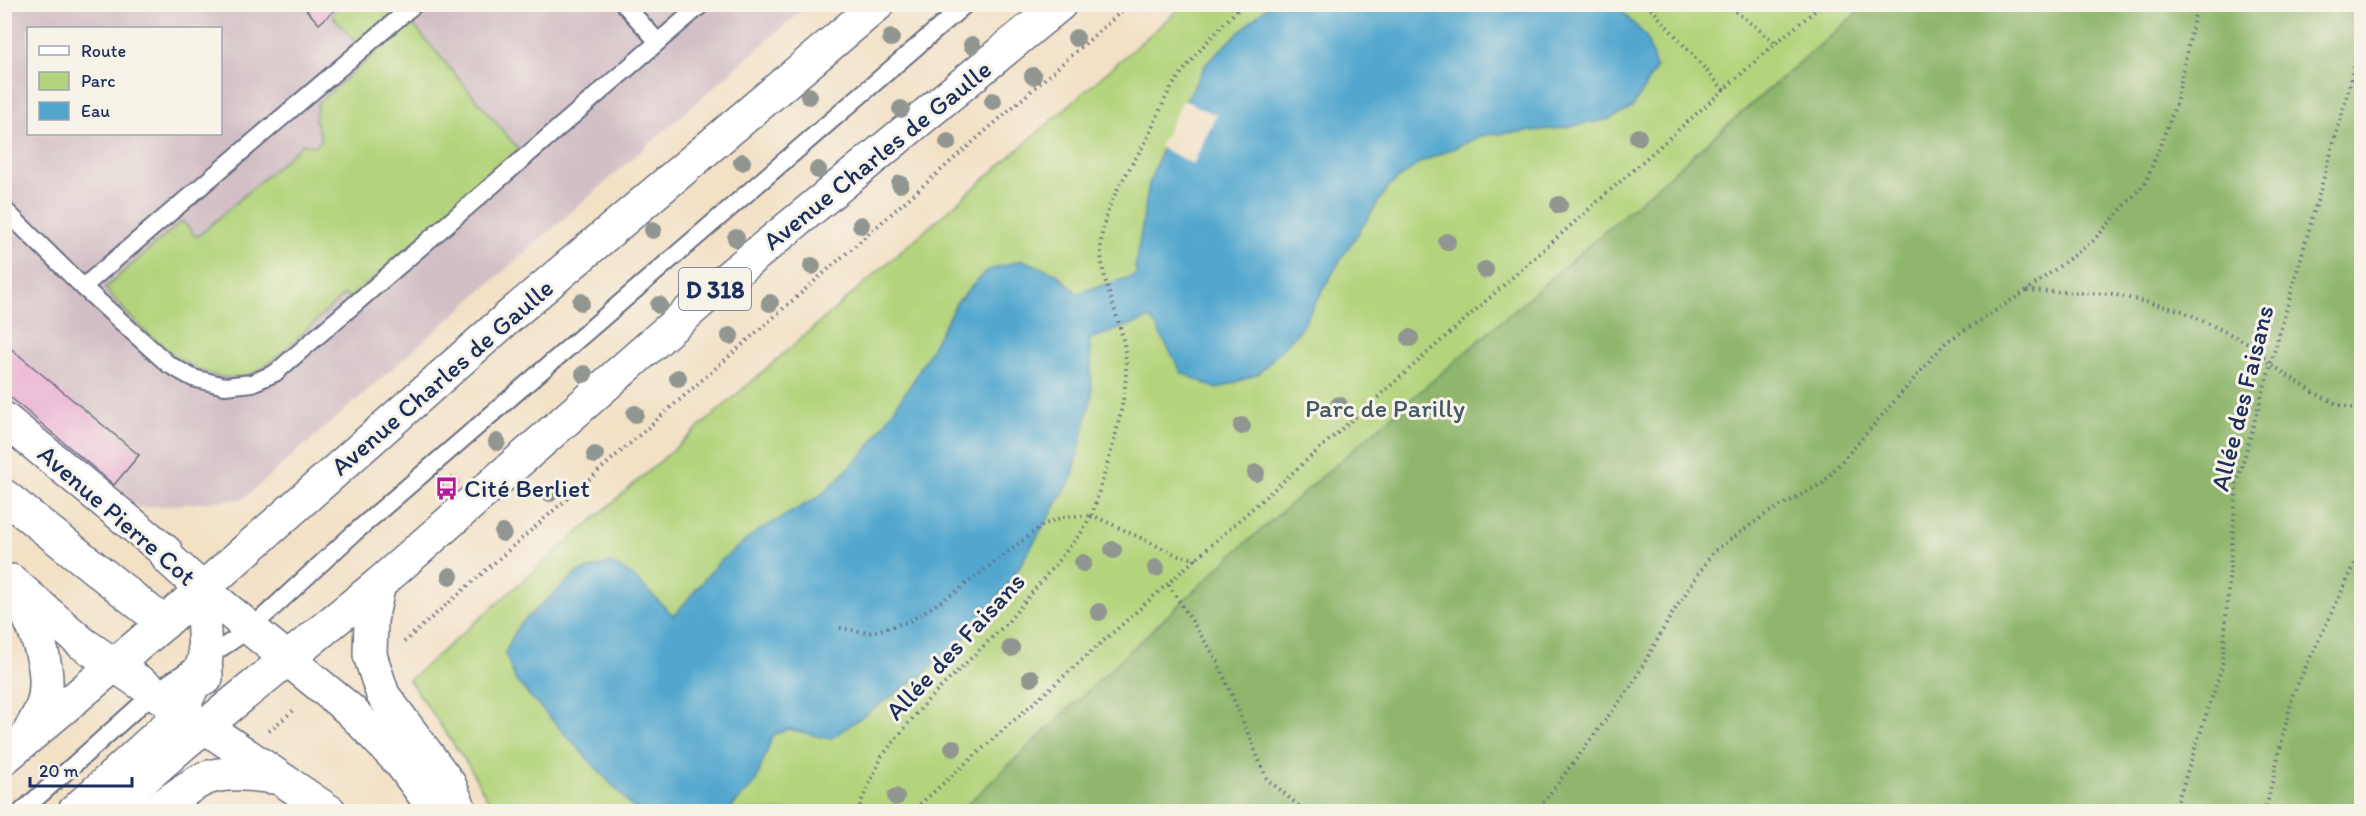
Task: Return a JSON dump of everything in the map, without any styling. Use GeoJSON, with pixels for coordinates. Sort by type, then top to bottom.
{"type":"FeatureCollection","features":[{"type":"Feature","properties":{"kind":"main road","name":"Avenue Charles de Gaulle"},"geometry":{"type":"LineString","coordinates":[[15,748],[165,623],[511,315],[878,4]]}},
{"type":"Feature","properties":{"kind":"main road","name":"Avenue Charles de Gaulle"},"geometry":{"type":"LineString","coordinates":[[181,709],[287,660],[379,584],[724,281],[1060,4]]}},
{"type":"Feature","properties":{"kind":"main road","name":"Avenue Pierre Cot"},"geometry":{"type":"LineString","coordinates":[[4,419],[166,552],[168,558],[202,589],[350,710],[401,763],[437,812]]}},
{"type":"Feature","properties":{"kind":"main road","name":"Avenue Pierre Cot"},"geometry":{"type":"LineString","coordinates":[[4,496],[165,623]]}},
{"type":"Feature","properties":{"kind":"main road"},"geometry":{"type":"LineString","coordinates":[[8,576],[68,632],[284,778],[330,812]]}},
{"type":"Feature","properties":{"kind":"main road"},"geometry":{"type":"LineString","coordinates":[[8,576],[33,623],[45,668],[43,704],[15,748]]}},
{"type":"Feature","properties":{"kind":"main road"},"geometry":{"type":"LineString","coordinates":[[379,584],[371,620],[370,655],[383,695],[449,784],[461,812]]}},
{"type":"Feature","properties":{"kind":"main road"},"geometry":{"type":"LineString","coordinates":[[106,812],[181,709],[206,657],[202,589]]}},
{"type":"Feature","properties":{"kind":"main road"},"geometry":{"type":"LineString","coordinates":[[74,812],[159,735],[181,709]]}},
{"type":"Feature","properties":{"kind":"main road"},"geometry":{"type":"LineString","coordinates":[[154,812],[199,783],[217,775],[251,774],[284,778]]}},
{"type":"Feature","properties":{"kind":"lane"},"geometry":{"type":"LineString","coordinates":[[83,287],[415,4]]}},
{"type":"Feature","properties":{"kind":"lane"},"geometry":{"type":"LineString","coordinates":[[624,4],[658,42]]}},
{"type":"Feature","properties":{"kind":"lane"},"geometry":{"type":"LineString","coordinates":[[4,208],[83,287],[168,364],[193,378],[225,386],[252,383],[275,373],[702,4]]}},
{"type":"Feature","properties":{"kind":"lane"},"geometry":{"type":"LineString","coordinates":[[21,812],[181,709],[206,657],[250,629],[344,542],[966,4]]}},
{"type":"Feature","properties":{"kind":"path"},"geometry":{"type":"LineString","coordinates":[[370,655],[399,647],[1130,4]]}},
{"type":"Feature","properties":{"kind":"path","name":"Allée des Faisans"},"geometry":{"type":"LineString","coordinates":[[860,812],[860,804],[882,756],[926,702],[1008,621],[1081,533],[1092,515],[1114,438],[1124,385],[1125,350],[1103,267],[1101,243],[1108,205],[1146,141],[1168,93],[1221,25],[1244,4]]}},
{"type":"Feature","properties":{"kind":"path"},"geometry":{"type":"LineString","coordinates":[[1647,4],[1724,90]]}},
{"type":"Feature","properties":{"kind":"path"},"geometry":{"type":"LineString","coordinates":[[1726,4],[1776,44]]}},
{"type":"Feature","properties":{"kind":"path"},"geometry":{"type":"LineString","coordinates":[[911,812],[1823,4]]}},
{"type":"Feature","properties":{"kind":"path"},"geometry":{"type":"LineString","coordinates":[[1536,812],[1632,685],[1670,617],[1713,552],[1766,514],[1823,483],[1946,342],[2026,291],[2093,241],[2146,182],[2176,104],[2197,4]]}},
{"type":"Feature","properties":{"kind":"path","name":"Allée des Faisans"},"geometry":{"type":"LineString","coordinates":[[2174,812],[2222,667],[2236,483],[2347,96],[2361,33]]}},
{"type":"Feature","properties":{"kind":"path"},"geometry":{"type":"LineString","coordinates":[[2026,291],[2112,294],[2183,312],[2252,345],[2269,363],[2339,405],[2361,410]]}},
{"type":"Feature","properties":{"kind":"path"},"geometry":{"type":"LineString","coordinates":[[840,628],[869,633],[910,621],[957,591],[1043,525],[1062,517],[1092,515],[1179,556],[1197,559]]}},
{"type":"Feature","properties":{"kind":"path"},"geometry":{"type":"LineString","coordinates":[[2265,812],[2293,694],[2361,549]]}},
{"type":"Feature","properties":{"kind":"path"},"geometry":{"type":"LineString","coordinates":[[1169,585],[1217,660],[1267,779],[1306,812]]}},
{"type":"Feature","properties":{"kind":"path"},"geometry":{"type":"LineString","coordinates":[[244,753],[322,687]]}},
{"type":"Feature","properties":{"kind":"shaded area"},"geometry":{"type":"Polygon","coordinates":[[[5,5],[808,5],[243,499],[139,508],[5,394],[5,5]]]}},
{"type":"Feature","properties":{"kind":"green space"},"geometry":{"type":"Polygon","coordinates":[[[342,5],[403,5],[357,44],[331,14],[342,5]]]}},
{"type":"Feature","properties":{"kind":"green space","name":"Parc de Parilly"},"geometry":{"type":"Polygon","coordinates":[[[1184,5],[2361,5],[2361,811],[494,811],[468,765],[409,680],[1184,5]]]}},
{"type":"Feature","properties":{"kind":"green space"},"geometry":{"type":"Polygon","coordinates":[[[1866,5],[2361,5],[2361,811],[960,811],[1234,553],[1866,5]]]}},
{"type":"Feature","properties":{"kind":"green space"},"geometry":{"type":"Polygon","coordinates":[[[411,22],[520,151],[349,299],[345,294],[260,369],[251,374],[231,377],[210,374],[189,365],[169,352],[133,319],[105,288],[182,221],[197,237],[304,143],[314,147],[322,140],[315,120],[318,103],[411,22]]]}},
{"type":"Feature","properties":{"kind":"water"},"geometry":{"type":"Polygon","coordinates":[[[1269,5],[1615,5],[1646,36],[1656,68],[1633,107],[1608,120],[1554,129],[1485,135],[1421,162],[1389,186],[1339,262],[1299,331],[1258,374],[1217,389],[1182,373],[1151,318],[1090,339],[1092,395],[1072,478],[1012,579],[968,635],[921,676],[830,739],[789,729],[773,735],[755,783],[728,811],[636,811],[516,681],[505,653],[518,626],[578,572],[611,563],[632,575],[674,616],[718,563],[756,532],[820,496],[866,451],[915,378],[957,302],[986,271],[1022,260],[1056,273],[1077,293],[1137,275],[1135,268],[1149,184],[1167,134],[1208,61],[1269,5]]]}},
{"type":"Feature","properties":{"kind":"pier"},"geometry":{"type":"Polygon","coordinates":[[[1183,100],[1216,115],[1193,164],[1159,147],[1183,100]]]}},
{"type":"Feature","properties":{"kind":"building"},"geometry":{"type":"Polygon","coordinates":[[[301,4],[342,4],[319,24],[301,4]]]}},
{"type":"Feature","properties":{"kind":"building"},"geometry":{"type":"Polygon","coordinates":[[[9,347],[139,455],[114,485],[4,392],[4,353],[9,347]]]}},
{"type":"Feature","properties":{"kind":"building"},"geometry":{"type":"Polygon","coordinates":[[[452,477],[457,484],[444,495],[439,488],[452,477]]]}},
{"type":"Feature","properties":{"kind":"place","name":"Cité Berliet"},"geometry":{"type":"Point","coordinates":[446,488]}}]}
